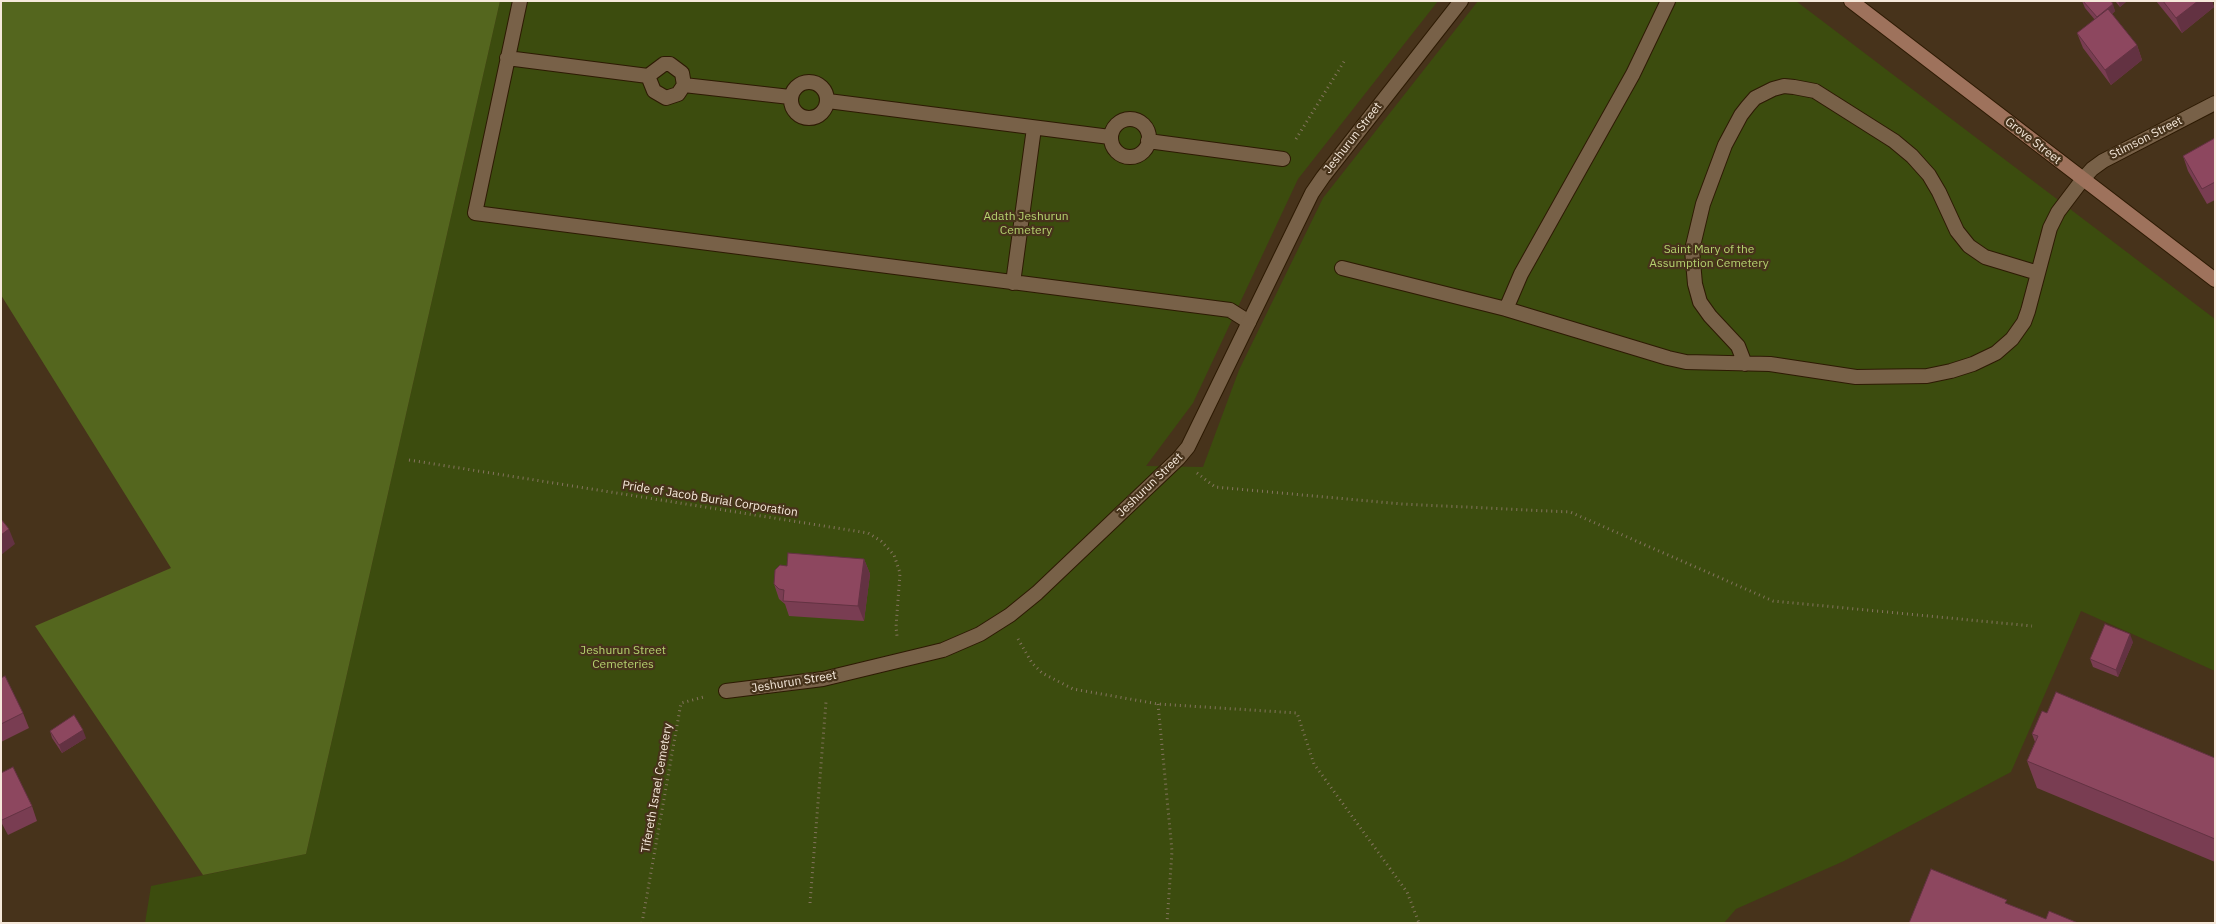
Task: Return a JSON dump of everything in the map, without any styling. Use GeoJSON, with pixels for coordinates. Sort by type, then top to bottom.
{"type":"FeatureCollection","features":[{"type":"Feature","properties":{"kind":"main road","name":"Grove Street"},"geometry":{"type":"LineString","coordinates":[[1851,1],[2215,280]]}},
{"type":"Feature","properties":{"kind":"street"},"geometry":{"type":"LineString","coordinates":[[520,1],[475,213],[1230,310],[1249,322]]}},
{"type":"Feature","properties":{"kind":"street","name":"Jeshurun Street"},"geometry":{"type":"LineString","coordinates":[[726,691],[823,679],[943,650],[980,634],[1010,615],[1037,594],[1178,459],[1196,434],[1306,205],[1323,177],[1460,1]]}},
{"type":"Feature","properties":{"kind":"street"},"geometry":{"type":"LineString","coordinates":[[1506,309],[1521,274],[1634,74],[1668,1]]}},
{"type":"Feature","properties":{"kind":"street"},"geometry":{"type":"LineString","coordinates":[[507,58],[648,76]]}},
{"type":"Feature","properties":{"kind":"street"},"geometry":{"type":"LineString","coordinates":[[670,64],[682,73],[684,85],[678,94],[666,98],[661,97],[650,85],[648,76],[657,67],[670,64]]}},
{"type":"Feature","properties":{"kind":"street"},"geometry":{"type":"LineString","coordinates":[[806,81],[813,82],[824,90],[828,102],[820,116],[809,119],[795,112],[790,97],[800,84],[806,81]]}},
{"type":"Feature","properties":{"kind":"street"},"geometry":{"type":"LineString","coordinates":[[684,85],[790,97]]}},
{"type":"Feature","properties":{"kind":"street"},"geometry":{"type":"LineString","coordinates":[[1745,364],[1738,346],[1710,316],[1700,302],[1695,284],[1692,250],[1703,204],[1725,145],[1741,114],[1755,98],[1773,89],[1784,86],[1815,91],[1894,141],[1912,156],[1929,175],[1957,231],[1969,246],[1985,257],[2038,273]]}},
{"type":"Feature","properties":{"kind":"street"},"geometry":{"type":"LineString","coordinates":[[828,102],[1110,137]]}},
{"type":"Feature","properties":{"kind":"street","name":"Stimson Street"},"geometry":{"type":"LineString","coordinates":[[1342,268],[1506,309],[1668,358],[1704,364],[1770,364],[1856,377],[1927,376],[1962,368],[1985,359],[2012,340],[2024,322],[2050,228],[2058,212],[2092,169],[2103,161],[2215,103]]}},
{"type":"Feature","properties":{"kind":"street"},"geometry":{"type":"LineString","coordinates":[[1134,118],[1146,126],[1148,141],[1140,155],[1129,159],[1116,151],[1110,137],[1116,126],[1122,121],[1134,118]]}},
{"type":"Feature","properties":{"kind":"street"},"geometry":{"type":"LineString","coordinates":[[1013,283],[1034,128]]}},
{"type":"Feature","properties":{"kind":"street"},"geometry":{"type":"LineString","coordinates":[[1148,141],[1283,159]]}},
{"type":"Feature","properties":{"kind":"path"},"geometry":{"type":"LineString","coordinates":[[1283,159],[1344,60]]}},
{"type":"Feature","properties":{"kind":"path"},"geometry":{"type":"LineString","coordinates":[[1178,459],[1215,487],[1402,504],[1570,512],[1773,601],[2032,626]]}},
{"type":"Feature","properties":{"kind":"path","name":"Pride of Jacob Burial Corporation"},"geometry":{"type":"LineString","coordinates":[[409,460],[868,533],[881,541],[894,555],[900,573],[896,627],[901,660]]}},
{"type":"Feature","properties":{"kind":"path"},"geometry":{"type":"LineString","coordinates":[[1010,615],[1015,633],[1032,663],[1042,673],[1073,689],[1158,704],[1297,713],[1314,764],[1407,892],[1419,923]]}},
{"type":"Feature","properties":{"kind":"path"},"geometry":{"type":"LineString","coordinates":[[810,903],[827,708],[823,679]]}},
{"type":"Feature","properties":{"kind":"path","name":"Tifereth Israel Cemetery"},"geometry":{"type":"LineString","coordinates":[[642,923],[681,702],[726,691]]}},
{"type":"Feature","properties":{"kind":"path"},"geometry":{"type":"LineString","coordinates":[[1158,704],[1172,851],[1167,923]]}},
{"type":"Feature","properties":{"kind":"green space"},"geometry":{"type":"Polygon","coordinates":[[[1,1],[500,1],[306,854],[203,875],[35,626],[171,568],[1,295],[1,1]]]}},
{"type":"Feature","properties":{"kind":"green space"},"geometry":{"type":"Polygon","coordinates":[[[500,1],[1438,1],[1298,179],[1193,403],[1146,466],[1203,467],[1239,370],[1323,198],[1478,1],[1796,1],[2215,319],[2215,671],[2081,611],[2011,772],[1844,861],[1736,909],[1724,923],[145,923],[151,886],[306,854],[500,1]]]}},
{"type":"Feature","properties":{"kind":"building"},"geometry":{"type":"Polygon","coordinates":[[[2083,1],[2111,1],[2113,4],[2097,17],[2083,1]]]}},
{"type":"Feature","properties":{"kind":"building"},"geometry":{"type":"Polygon","coordinates":[[[2163,1],[2198,1],[2176,18],[2163,1]]]}},
{"type":"Feature","properties":{"kind":"building"},"geometry":{"type":"Polygon","coordinates":[[[2108,9],[2137,45],[2105,70],[2077,33],[2108,9]]]}},
{"type":"Feature","properties":{"kind":"building"},"geometry":{"type":"Polygon","coordinates":[[[2215,138],[2215,182],[2202,189],[2183,156],[2215,138]]]}},
{"type":"Feature","properties":{"kind":"building"},"geometry":{"type":"Polygon","coordinates":[[[1,519],[9,529],[1,535],[1,519]]]}},
{"type":"Feature","properties":{"kind":"building"},"geometry":{"type":"Polygon","coordinates":[[[788,553],[864,559],[858,606],[783,601],[784,590],[779,589],[774,584],[775,570],[780,565],[787,566],[788,553]]]}},
{"type":"Feature","properties":{"kind":"building"},"geometry":{"type":"Polygon","coordinates":[[[2105,624],[2130,634],[2116,670],[2090,659],[2105,624]]]}},
{"type":"Feature","properties":{"kind":"building"},"geometry":{"type":"Polygon","coordinates":[[[5,676],[23,713],[1,724],[1,678],[5,676]]]}},
{"type":"Feature","properties":{"kind":"building"},"geometry":{"type":"Polygon","coordinates":[[[2056,692],[2215,758],[2215,839],[2027,761],[2038,736],[2032,734],[2042,711],[2047,713],[2056,692]]]}},
{"type":"Feature","properties":{"kind":"building"},"geometry":{"type":"Polygon","coordinates":[[[74,715],[83,730],[59,745],[50,731],[74,715]]]}},
{"type":"Feature","properties":{"kind":"building"},"geometry":{"type":"Polygon","coordinates":[[[13,767],[32,806],[2,820],[1,773],[13,767]]]}},
{"type":"Feature","properties":{"kind":"building"},"geometry":{"type":"Polygon","coordinates":[[[1931,869],[2007,900],[2005,903],[2046,919],[2049,911],[2078,923],[1909,923],[1931,869]]]}},
{"type":"Feature","properties":{"kind":"park label","name":"Adath Jeshurun Cemetery"},"geometry":{"type":"Point","coordinates":[1026,224]}},
{"type":"Feature","properties":{"kind":"park label","name":"Saint Mary of the Assumption Cemetery"},"geometry":{"type":"Point","coordinates":[1709,257]}},
{"type":"Feature","properties":{"kind":"park label","name":"Jeshurun Street Cemeteries"},"geometry":{"type":"Point","coordinates":[623,658]}}]}
